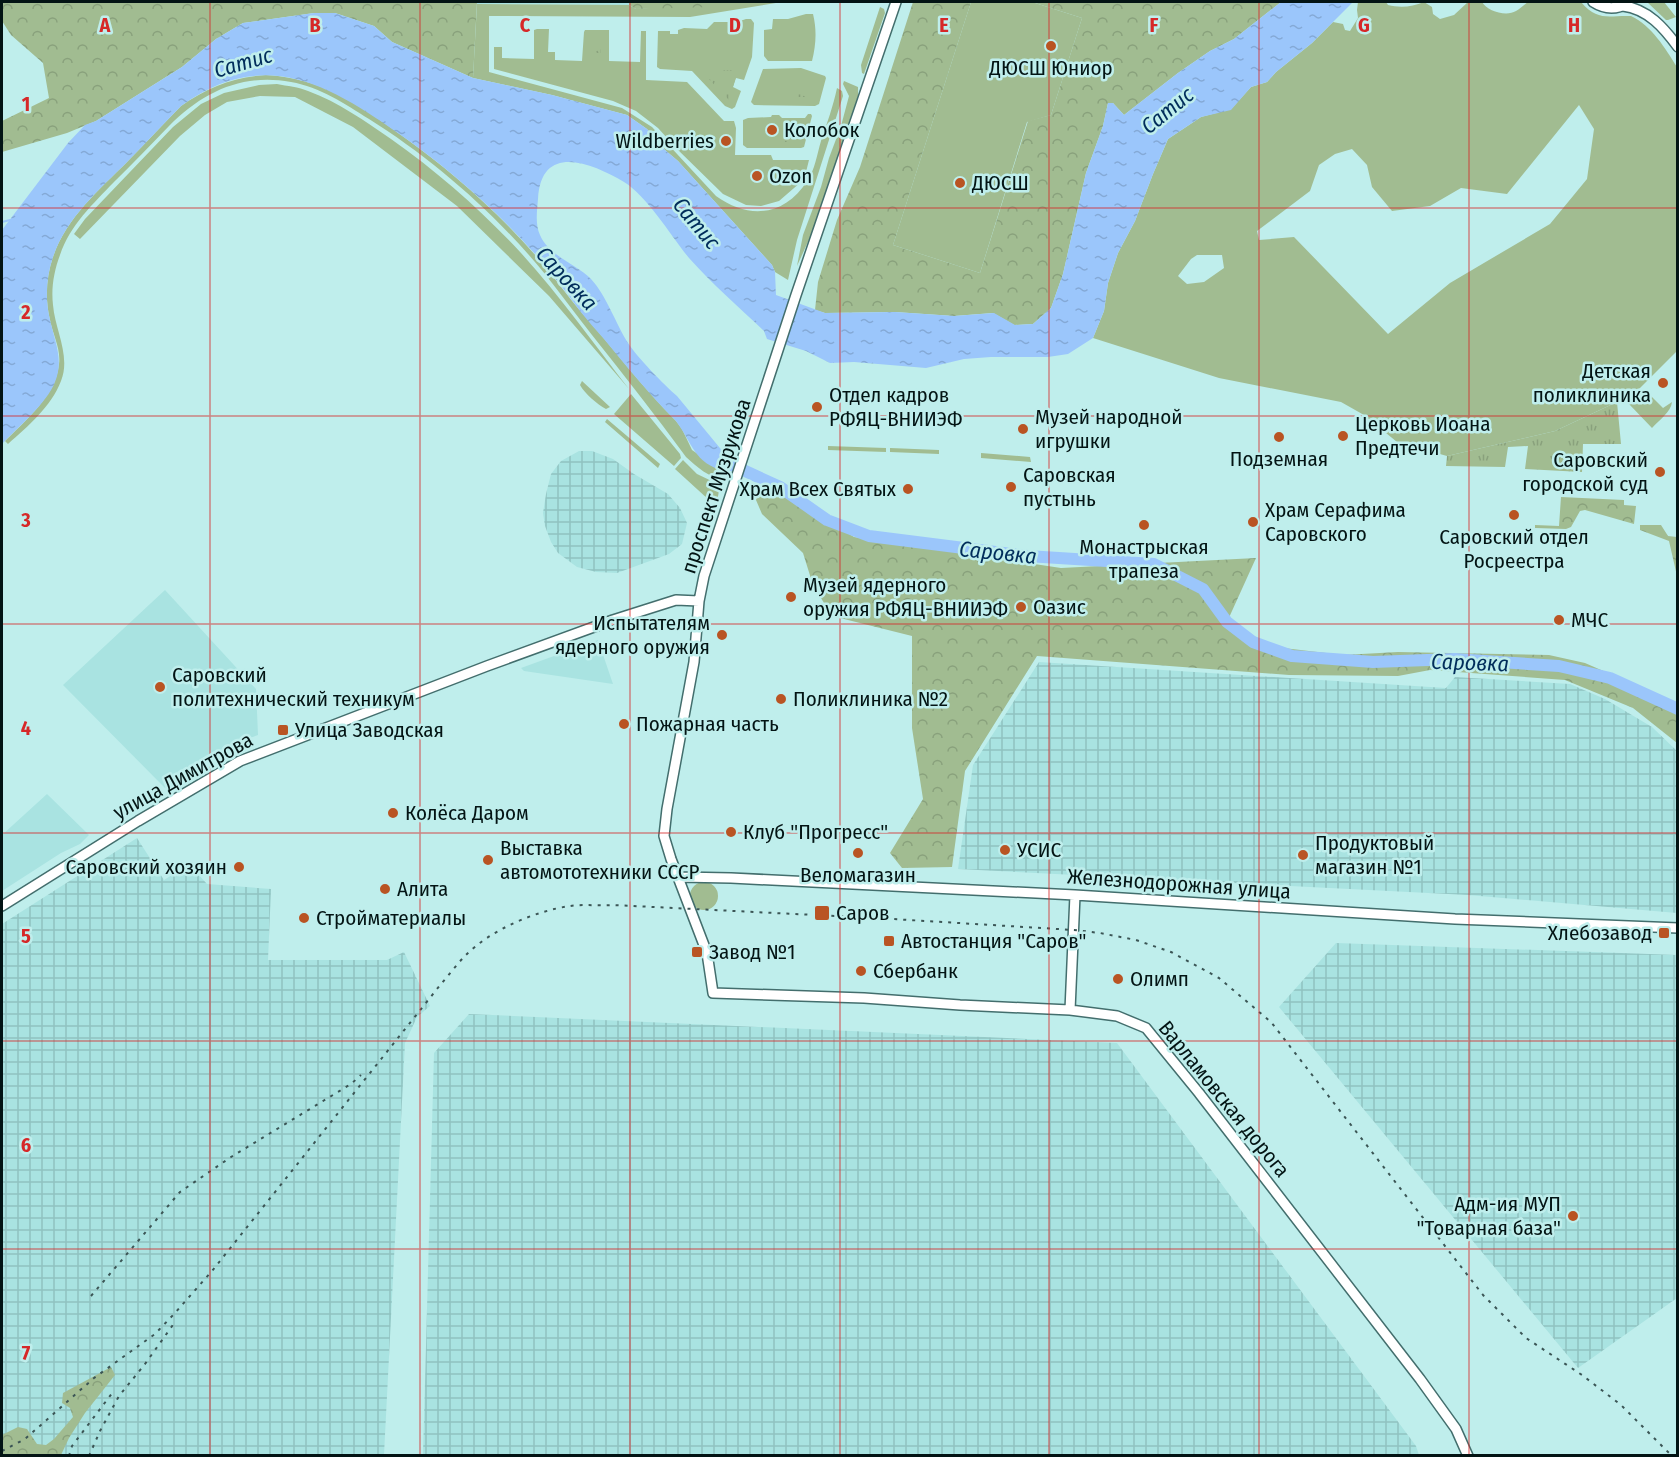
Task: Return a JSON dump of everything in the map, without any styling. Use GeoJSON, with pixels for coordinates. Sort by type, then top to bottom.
{"type":"FeatureCollection","features":[{"type":"Feature","properties":{"kind":"street","name":"проспект Музрукова"},"geometry":{"type":"LineString","coordinates":[[713,993],[707,953],[664,836],[694,662],[699,601],[704,576],[796,295],[896,2]]}},
{"type":"Feature","properties":{"kind":"street"},"geometry":{"type":"LineString","coordinates":[[1593,2],[1606,8],[1618,8],[1627,4],[1635,7],[1664,29],[1677,47]]}},
{"type":"Feature","properties":{"kind":"street"},"geometry":{"type":"LineString","coordinates":[[1642,2],[1651,17]]}},
{"type":"Feature","properties":{"kind":"street","name":"улица Димитрова"},"geometry":{"type":"LineString","coordinates":[[2,906],[240,760],[613,620],[676,600],[699,601]]}},
{"type":"Feature","properties":{"kind":"street","name":"Железнодорожная улица"},"geometry":{"type":"LineString","coordinates":[[679,878],[730,878],[1075,895],[1466,920],[1677,928]]}},
{"type":"Feature","properties":{"kind":"street"},"geometry":{"type":"LineString","coordinates":[[1070,1010],[1075,895]]}},
{"type":"Feature","properties":{"kind":"street","name":"Варламовская дорога"},"geometry":{"type":"LineString","coordinates":[[713,993],[864,998],[1070,1010],[1117,1016],[1146,1028],[1221,1120],[1420,1379],[1456,1429],[1468,1455]]}},
{"type":"Feature","properties":{"kind":"shaded area"},"geometry":{"type":"Polygon","coordinates":[[[477,2],[629,2],[629,5],[477,4],[477,2]]]}},
{"type":"Feature","properties":{"kind":"shaded area"},"geometry":{"type":"Polygon","coordinates":[[[579,451],[592,451],[613,459],[668,494],[680,508],[687,523],[682,544],[669,554],[617,573],[596,572],[577,567],[558,553],[545,526],[543,513],[546,494],[551,474],[561,461],[579,451]]]}},
{"type":"Feature","properties":{"kind":"shaded area","name":"Саровский политехнический техникум"},"geometry":{"type":"Polygon","coordinates":[[[165,590],[256,689],[258,735],[229,746],[165,788],[63,685],[165,590]]]}},
{"type":"Feature","properties":{"kind":"shaded area"},"geometry":{"type":"Polygon","coordinates":[[[598,640],[613,684],[524,671],[521,668],[598,640]]]}},
{"type":"Feature","properties":{"kind":"shaded area"},"geometry":{"type":"Polygon","coordinates":[[[1039,662],[1446,688],[1455,677],[1570,684],[1605,699],[1652,727],[1677,751],[1677,913],[1468,895],[958,869],[973,765],[1039,662]]]}},
{"type":"Feature","properties":{"kind":"shaded area"},"geometry":{"type":"Polygon","coordinates":[[[47,794],[89,835],[80,844],[61,853],[2,891],[2,835],[47,794]]]}},
{"type":"Feature","properties":{"kind":"shaded area"},"geometry":{"type":"Polygon","coordinates":[[[137,838],[164,880],[189,864],[207,884],[271,889],[268,960],[387,960],[404,952],[430,1006],[417,1017],[405,1043],[384,1455],[2,1456],[2,924],[137,838]]]}},
{"type":"Feature","properties":{"kind":"shaded area"},"geometry":{"type":"Polygon","coordinates":[[[1336,943],[1677,955],[1677,1298],[1578,1368],[1279,1007],[1336,943]]]}},
{"type":"Feature","properties":{"kind":"shaded area"},"geometry":{"type":"Polygon","coordinates":[[[469,1014],[1117,1043],[1416,1446],[1419,1455],[423,1455],[434,1053],[469,1014]]]}},
{"type":"Feature","properties":{"kind":"green space"},"geometry":{"type":"Polygon","coordinates":[[[2,2],[477,2],[473,78],[392,42],[374,26],[335,13],[314,13],[243,23],[216,39],[182,67],[96,121],[67,133],[2,152],[2,121],[49,98],[43,63],[11,35],[2,21],[2,2]]]}},
{"type":"Feature","properties":{"kind":"green space"},"geometry":{"type":"Polygon","coordinates":[[[629,2],[727,2],[717,3],[713,7],[636,9],[629,5],[629,2]]]}},
{"type":"Feature","properties":{"kind":"green space"},"geometry":{"type":"Polygon","coordinates":[[[727,2],[782,2],[690,17],[489,16],[489,72],[622,108],[652,127],[716,196],[728,204],[753,211],[766,211],[788,201],[798,193],[810,177],[837,88],[842,91],[843,96],[797,240],[788,280],[775,272],[772,265],[647,129],[627,115],[552,95],[473,78],[477,4],[629,5],[636,9],[727,2]]]}},
{"type":"Feature","properties":{"kind":"green space"},"geometry":{"type":"Polygon","coordinates":[[[913,2],[971,2],[893,245],[980,273],[1028,121],[1051,115],[1082,18],[1032,2],[1281,2],[1234,39],[1210,51],[1178,73],[1124,115],[1113,103],[1108,103],[1103,126],[1086,173],[1063,274],[1051,308],[1033,324],[1014,325],[993,313],[954,316],[895,312],[825,313],[815,310],[818,282],[837,220],[860,167],[913,2]]]}},
{"type":"Feature","properties":{"kind":"green space","name":"ДЮСШ"},"geometry":{"type":"Polygon","coordinates":[[[971,2],[1032,2],[1082,18],[1051,115],[1027,122],[980,273],[893,245],[971,2]]]}},
{"type":"Feature","properties":{"kind":"green space"},"geometry":{"type":"Polygon","coordinates":[[[1358,2],[1386,2],[1388,5],[1402,7],[1424,2],[1432,7],[1433,14],[1440,19],[1454,15],[1468,2],[1482,2],[1492,10],[1512,13],[1528,2],[1581,2],[1598,15],[1631,16],[1639,20],[1663,45],[1677,67],[1677,351],[1634,394],[1555,431],[1447,456],[1397,442],[1364,415],[1341,402],[1219,378],[1093,338],[1104,311],[1108,283],[1118,253],[1135,221],[1168,139],[1201,117],[1231,109],[1251,87],[1267,82],[1333,22],[1343,24],[1345,30],[1350,31],[1358,18],[1358,2]],[[1579,105],[1507,194],[1461,188],[1430,206],[1392,211],[1372,187],[1367,165],[1352,149],[1335,154],[1319,165],[1310,191],[1257,231],[1259,240],[1294,237],[1388,334],[1450,283],[1550,224],[1587,179],[1594,129],[1579,105]],[[1197,255],[1178,276],[1187,284],[1204,282],[1224,268],[1222,255],[1197,255]]]}},
{"type":"Feature","properties":{"kind":"green space"},"geometry":{"type":"Polygon","coordinates":[[[1647,2],[1664,2],[1676,17],[1666,20],[1647,2]]]}},
{"type":"Feature","properties":{"kind":"green space"},"geometry":{"type":"Polygon","coordinates":[[[880,7],[885,13],[864,74],[861,65],[880,7]]]}},
{"type":"Feature","properties":{"kind":"green space"},"geometry":{"type":"Polygon","coordinates":[[[813,14],[815,26],[812,61],[768,61],[764,56],[764,30],[772,29],[773,19],[788,19],[813,14]]]}},
{"type":"Feature","properties":{"kind":"green space"},"geometry":{"type":"Polygon","coordinates":[[[751,19],[754,23],[752,57],[744,80],[736,78],[733,87],[741,91],[732,109],[725,106],[692,71],[657,67],[658,31],[678,34],[678,30],[684,28],[707,29],[714,22],[737,22],[751,19]]]}},
{"type":"Feature","properties":{"kind":"green space"},"geometry":{"type":"Polygon","coordinates":[[[549,29],[548,52],[555,52],[555,60],[582,61],[585,30],[609,30],[609,61],[640,62],[641,31],[646,31],[646,80],[687,82],[724,121],[734,121],[735,155],[771,155],[773,160],[809,160],[801,182],[779,201],[761,206],[746,205],[723,194],[658,128],[636,111],[613,101],[494,69],[494,47],[502,47],[502,58],[534,59],[534,30],[549,29]]]}},
{"type":"Feature","properties":{"kind":"green space"},"geometry":{"type":"Polygon","coordinates":[[[591,36],[601,36],[601,53],[591,53],[591,36]]]}},
{"type":"Feature","properties":{"kind":"green space"},"geometry":{"type":"Polygon","coordinates":[[[801,68],[826,78],[819,104],[815,106],[754,105],[751,102],[763,69],[801,68]]]}},
{"type":"Feature","properties":{"kind":"green space"},"geometry":{"type":"Polygon","coordinates":[[[705,70],[738,70],[729,100],[704,74],[705,70]]]}},
{"type":"Feature","properties":{"kind":"green space"},"geometry":{"type":"Polygon","coordinates":[[[266,75],[304,81],[338,94],[385,123],[455,177],[522,240],[676,421],[692,450],[725,471],[724,479],[708,474],[686,457],[545,274],[463,189],[417,152],[341,102],[302,84],[273,80],[256,80],[224,88],[182,114],[98,198],[76,225],[64,244],[53,286],[52,299],[62,343],[64,372],[57,390],[45,408],[8,444],[5,441],[46,397],[57,375],[59,353],[48,312],[48,280],[59,243],[75,217],[181,106],[221,84],[266,75]]]}},
{"type":"Feature","properties":{"kind":"green space"},"geometry":{"type":"Polygon","coordinates":[[[798,81],[810,82],[809,97],[798,97],[798,81]]]}},
{"type":"Feature","properties":{"kind":"green space"},"geometry":{"type":"Polygon","coordinates":[[[844,81],[858,87],[858,96],[811,235],[797,266],[803,235],[821,187],[849,96],[843,84],[844,81]]]}},
{"type":"Feature","properties":{"kind":"green space"},"geometry":{"type":"Polygon","coordinates":[[[277,84],[304,90],[351,112],[426,165],[459,193],[506,237],[535,269],[629,389],[549,296],[457,206],[353,127],[295,97],[260,96],[227,102],[205,115],[180,136],[80,239],[74,234],[85,219],[173,127],[201,104],[224,93],[259,85],[277,84]]]}},
{"type":"Feature","properties":{"kind":"green space"},"geometry":{"type":"Polygon","coordinates":[[[808,114],[812,116],[804,147],[747,148],[743,145],[743,120],[771,117],[772,115],[779,115],[782,118],[805,118],[808,114]]]}},
{"type":"Feature","properties":{"kind":"green space"},"geometry":{"type":"Polygon","coordinates":[[[783,125],[795,125],[795,142],[783,142],[783,125]]]}},
{"type":"Feature","properties":{"kind":"green space"},"geometry":{"type":"Polygon","coordinates":[[[771,166],[786,166],[785,186],[772,186],[771,166]]]}},
{"type":"Feature","properties":{"kind":"green space"},"geometry":{"type":"Polygon","coordinates":[[[582,381],[610,407],[606,409],[585,392],[580,385],[582,381]]]}},
{"type":"Feature","properties":{"kind":"green space"},"geometry":{"type":"Polygon","coordinates":[[[1644,389],[1663,408],[1672,402],[1667,413],[1652,428],[1629,404],[1644,389]]]}},
{"type":"Feature","properties":{"kind":"green space"},"geometry":{"type":"Polygon","coordinates":[[[631,394],[680,454],[681,458],[674,466],[614,414],[631,394]]]}},
{"type":"Feature","properties":{"kind":"green space"},"geometry":{"type":"Polygon","coordinates":[[[1617,402],[1621,444],[1583,444],[1582,472],[1525,469],[1528,446],[1508,447],[1505,467],[1446,466],[1447,456],[1555,431],[1617,402]]]}},
{"type":"Feature","properties":{"kind":"green space"},"geometry":{"type":"Polygon","coordinates":[[[607,419],[660,464],[658,468],[605,422],[607,419]]]}},
{"type":"Feature","properties":{"kind":"green space"},"geometry":{"type":"Polygon","coordinates":[[[828,446],[886,448],[886,452],[828,450],[828,446]]]}},
{"type":"Feature","properties":{"kind":"green space"},"geometry":{"type":"Polygon","coordinates":[[[890,448],[939,450],[939,454],[890,452],[890,448]]]}},
{"type":"Feature","properties":{"kind":"green space"},"geometry":{"type":"Polygon","coordinates":[[[981,453],[1030,457],[1031,462],[981,458],[981,453]]]}},
{"type":"Feature","properties":{"kind":"green space"},"geometry":{"type":"Polygon","coordinates":[[[683,460],[697,474],[720,485],[717,502],[709,500],[675,469],[683,460]]]}},
{"type":"Feature","properties":{"kind":"green space"},"geometry":{"type":"Polygon","coordinates":[[[770,483],[854,537],[1061,568],[1256,558],[1227,622],[1275,647],[1343,655],[1398,652],[1549,655],[1585,663],[1677,703],[1677,743],[1633,708],[1565,680],[1430,670],[1398,676],[1289,675],[1037,656],[965,771],[952,867],[902,868],[890,853],[923,799],[912,728],[912,636],[832,616],[813,585],[803,553],[762,514],[756,500],[760,489],[770,483]]]}},
{"type":"Feature","properties":{"kind":"green space"},"geometry":{"type":"Polygon","coordinates":[[[1561,497],[1624,500],[1624,505],[1636,506],[1634,524],[1585,510],[1580,511],[1571,527],[1566,529],[1535,528],[1535,525],[1559,526],[1561,497]]]}},
{"type":"Feature","properties":{"kind":"green space"},"geometry":{"type":"Polygon","coordinates":[[[1640,525],[1661,525],[1668,536],[1677,537],[1677,576],[1669,541],[1640,530],[1640,525]]]}},
{"type":"Feature","properties":{"kind":"green space"},"geometry":{"type":"Polygon","coordinates":[[[704,882],[714,886],[718,896],[714,906],[704,910],[694,906],[690,896],[694,886],[704,882]]]}},
{"type":"Feature","properties":{"kind":"green space"},"geometry":{"type":"Polygon","coordinates":[[[111,1367],[115,1375],[85,1413],[61,1455],[2,1455],[2,1435],[18,1427],[27,1429],[37,1444],[46,1445],[54,1439],[73,1417],[70,1408],[62,1403],[63,1393],[111,1367]]]}},
{"type":"Feature","properties":{"kind":"water","name":"Сатис"},"geometry":{"type":"Polygon","coordinates":[[[1281,2],[1353,2],[1312,43],[1267,82],[1251,87],[1231,110],[1201,117],[1168,139],[1135,221],[1118,253],[1108,283],[1104,311],[1093,338],[1068,354],[1048,357],[964,359],[926,368],[854,362],[830,363],[806,351],[767,339],[764,331],[689,258],[650,206],[633,188],[611,175],[584,164],[570,162],[558,164],[548,170],[541,181],[537,213],[538,231],[544,242],[556,254],[591,279],[606,301],[632,349],[677,396],[729,459],[725,471],[715,468],[700,458],[676,421],[586,318],[535,254],[485,203],[449,172],[412,143],[366,112],[315,85],[290,78],[264,75],[237,79],[210,89],[181,106],[95,194],[66,230],[53,257],[47,288],[48,312],[59,359],[58,374],[45,398],[2,444],[2,230],[68,143],[85,125],[96,121],[182,67],[216,39],[243,23],[314,13],[335,13],[374,26],[392,42],[473,78],[552,95],[627,115],[647,129],[678,161],[772,265],[775,272],[776,295],[825,313],[895,312],[954,316],[994,313],[1015,325],[1033,324],[1051,308],[1063,274],[1086,173],[1103,126],[1108,103],[1113,103],[1124,115],[1178,73],[1210,51],[1234,39],[1281,2]]]}},
{"type":"Feature","properties":{"kind":"waterway"},"geometry":{"type":"LineString","coordinates":[[2,222],[10,220]]}},
{"type":"Feature","properties":{"kind":"waterway","name":"Саровка"},"geometry":{"type":"LineString","coordinates":[[715,456],[780,487],[827,520],[869,536],[1027,556],[1154,564],[1203,589],[1227,622],[1253,642],[1292,656],[1373,662],[1455,659],[1559,666],[1610,678],[1678,709]]}},
{"type":"Feature","properties":{"kind":"railway"},"geometry":{"type":"LineString","coordinates":[[2,1451],[25,1439],[94,1378],[155,1334],[175,1313],[212,1271],[441,984],[475,947],[500,930],[542,912],[575,905],[613,905],[1074,930],[1136,940],[1171,952],[1219,978],[1271,1022],[1483,1295],[1526,1338],[1582,1375],[1621,1405],[1672,1456]]}},
{"type":"Feature","properties":{"kind":"railway"},"geometry":{"type":"LineString","coordinates":[[91,1296],[180,1192],[231,1157],[351,1084],[361,1075]]}},
{"type":"Feature","properties":{"kind":"railway"},"geometry":{"type":"LineString","coordinates":[[89,1456],[119,1396],[175,1322]]}},
{"type":"Feature","properties":{"kind":"railway"},"geometry":{"type":"LineString","coordinates":[[69,1456],[72,1446],[113,1392]]}},
{"type":"Feature","properties":{"kind":"place","name":"ДЮСШ Юниор"},"geometry":{"type":"Point","coordinates":[1051,46]}},
{"type":"Feature","properties":{"kind":"place","name":"Колобок"},"geometry":{"type":"Point","coordinates":[772,130]}},
{"type":"Feature","properties":{"kind":"place","name":"Wildberries"},"geometry":{"type":"Point","coordinates":[726,141]}},
{"type":"Feature","properties":{"kind":"place","name":"Ozon"},"geometry":{"type":"Point","coordinates":[757,176]}},
{"type":"Feature","properties":{"kind":"place","name":"ДЮСШ"},"geometry":{"type":"Point","coordinates":[960,183]}},
{"type":"Feature","properties":{"kind":"place","name":"Детская поликлиника"},"geometry":{"type":"Point","coordinates":[1663,383]}},
{"type":"Feature","properties":{"kind":"place","name":"Отдел кадров РФЯЦ-ВНИИЭФ"},"geometry":{"type":"Point","coordinates":[817,407]}},
{"type":"Feature","properties":{"kind":"place","name":"Музей народной игрушки"},"geometry":{"type":"Point","coordinates":[1023,429]}},
{"type":"Feature","properties":{"kind":"place","name":"Церковь Иоана Предтечи"},"geometry":{"type":"Point","coordinates":[1343,436]}},
{"type":"Feature","properties":{"kind":"place","name":"Подземная"},"geometry":{"type":"Point","coordinates":[1279,437]}},
{"type":"Feature","properties":{"kind":"place","name":"Саровский городской суд"},"geometry":{"type":"Point","coordinates":[1660,472]}},
{"type":"Feature","properties":{"kind":"place","name":"Саровская пустынь"},"geometry":{"type":"Point","coordinates":[1011,487]}},
{"type":"Feature","properties":{"kind":"place","name":"Храм Всех Святых"},"geometry":{"type":"Point","coordinates":[908,489]}},
{"type":"Feature","properties":{"kind":"place","name":"Саровский отдел Росреестра"},"geometry":{"type":"Point","coordinates":[1514,515]}},
{"type":"Feature","properties":{"kind":"place","name":"Храм Серафима Саровского"},"geometry":{"type":"Point","coordinates":[1253,522]}},
{"type":"Feature","properties":{"kind":"place","name":"Монастрыская трапеза"},"geometry":{"type":"Point","coordinates":[1144,525]}},
{"type":"Feature","properties":{"kind":"place","name":"Музей ядерного оружия РФЯЦ-ВНИИЭФ"},"geometry":{"type":"Point","coordinates":[791,597]}},
{"type":"Feature","properties":{"kind":"place","name":"Оазис"},"geometry":{"type":"Point","coordinates":[1021,607]}},
{"type":"Feature","properties":{"kind":"place","name":"МЧС"},"geometry":{"type":"Point","coordinates":[1559,620]}},
{"type":"Feature","properties":{"kind":"place","name":"Испытателям ядерного оружия"},"geometry":{"type":"Point","coordinates":[722,635]}},
{"type":"Feature","properties":{"kind":"place","name":"Саровский политехнический техникум"},"geometry":{"type":"Point","coordinates":[160,687]}},
{"type":"Feature","properties":{"kind":"place","name":"Поликлиника №2"},"geometry":{"type":"Point","coordinates":[781,699]}},
{"type":"Feature","properties":{"kind":"place","name":"Пожарная часть"},"geometry":{"type":"Point","coordinates":[624,724]}},
{"type":"Feature","properties":{"kind":"place","name":"Улица Заводская"},"geometry":{"type":"Point","coordinates":[283,730]}},
{"type":"Feature","properties":{"kind":"place","name":"Колёса Даром"},"geometry":{"type":"Point","coordinates":[393,813]}},
{"type":"Feature","properties":{"kind":"place","name":"Клуб \"Прогресс\""},"geometry":{"type":"Point","coordinates":[731,832]}},
{"type":"Feature","properties":{"kind":"place","name":"УСИС"},"geometry":{"type":"Point","coordinates":[1005,850]}},
{"type":"Feature","properties":{"kind":"place","name":"Веломагазин"},"geometry":{"type":"Point","coordinates":[858,853]}},
{"type":"Feature","properties":{"kind":"place","name":"Продуктовый магазин №1"},"geometry":{"type":"Point","coordinates":[1303,855]}},
{"type":"Feature","properties":{"kind":"place","name":"Выставка автомототехники СССР"},"geometry":{"type":"Point","coordinates":[488,860]}},
{"type":"Feature","properties":{"kind":"place","name":"Саровский хозяин"},"geometry":{"type":"Point","coordinates":[239,867]}},
{"type":"Feature","properties":{"kind":"place","name":"Алита"},"geometry":{"type":"Point","coordinates":[385,889]}},
{"type":"Feature","properties":{"kind":"place","name":"Саров"},"geometry":{"type":"Point","coordinates":[822,913]}},
{"type":"Feature","properties":{"kind":"place","name":"Стройматериалы"},"geometry":{"type":"Point","coordinates":[304,918]}},
{"type":"Feature","properties":{"kind":"place","name":"Хлебозавод"},"geometry":{"type":"Point","coordinates":[1664,933]}},
{"type":"Feature","properties":{"kind":"place","name":"Автостанция \"Саров\""},"geometry":{"type":"Point","coordinates":[889,941]}},
{"type":"Feature","properties":{"kind":"place","name":"Завод №1"},"geometry":{"type":"Point","coordinates":[697,952]}},
{"type":"Feature","properties":{"kind":"place","name":"Сбербанк"},"geometry":{"type":"Point","coordinates":[861,971]}},
{"type":"Feature","properties":{"kind":"place","name":"Олимп"},"geometry":{"type":"Point","coordinates":[1118,979]}},
{"type":"Feature","properties":{"kind":"place","name":"Адм-ия МУП \"Товарная база\""},"geometry":{"type":"Point","coordinates":[1573,1216]}}]}
